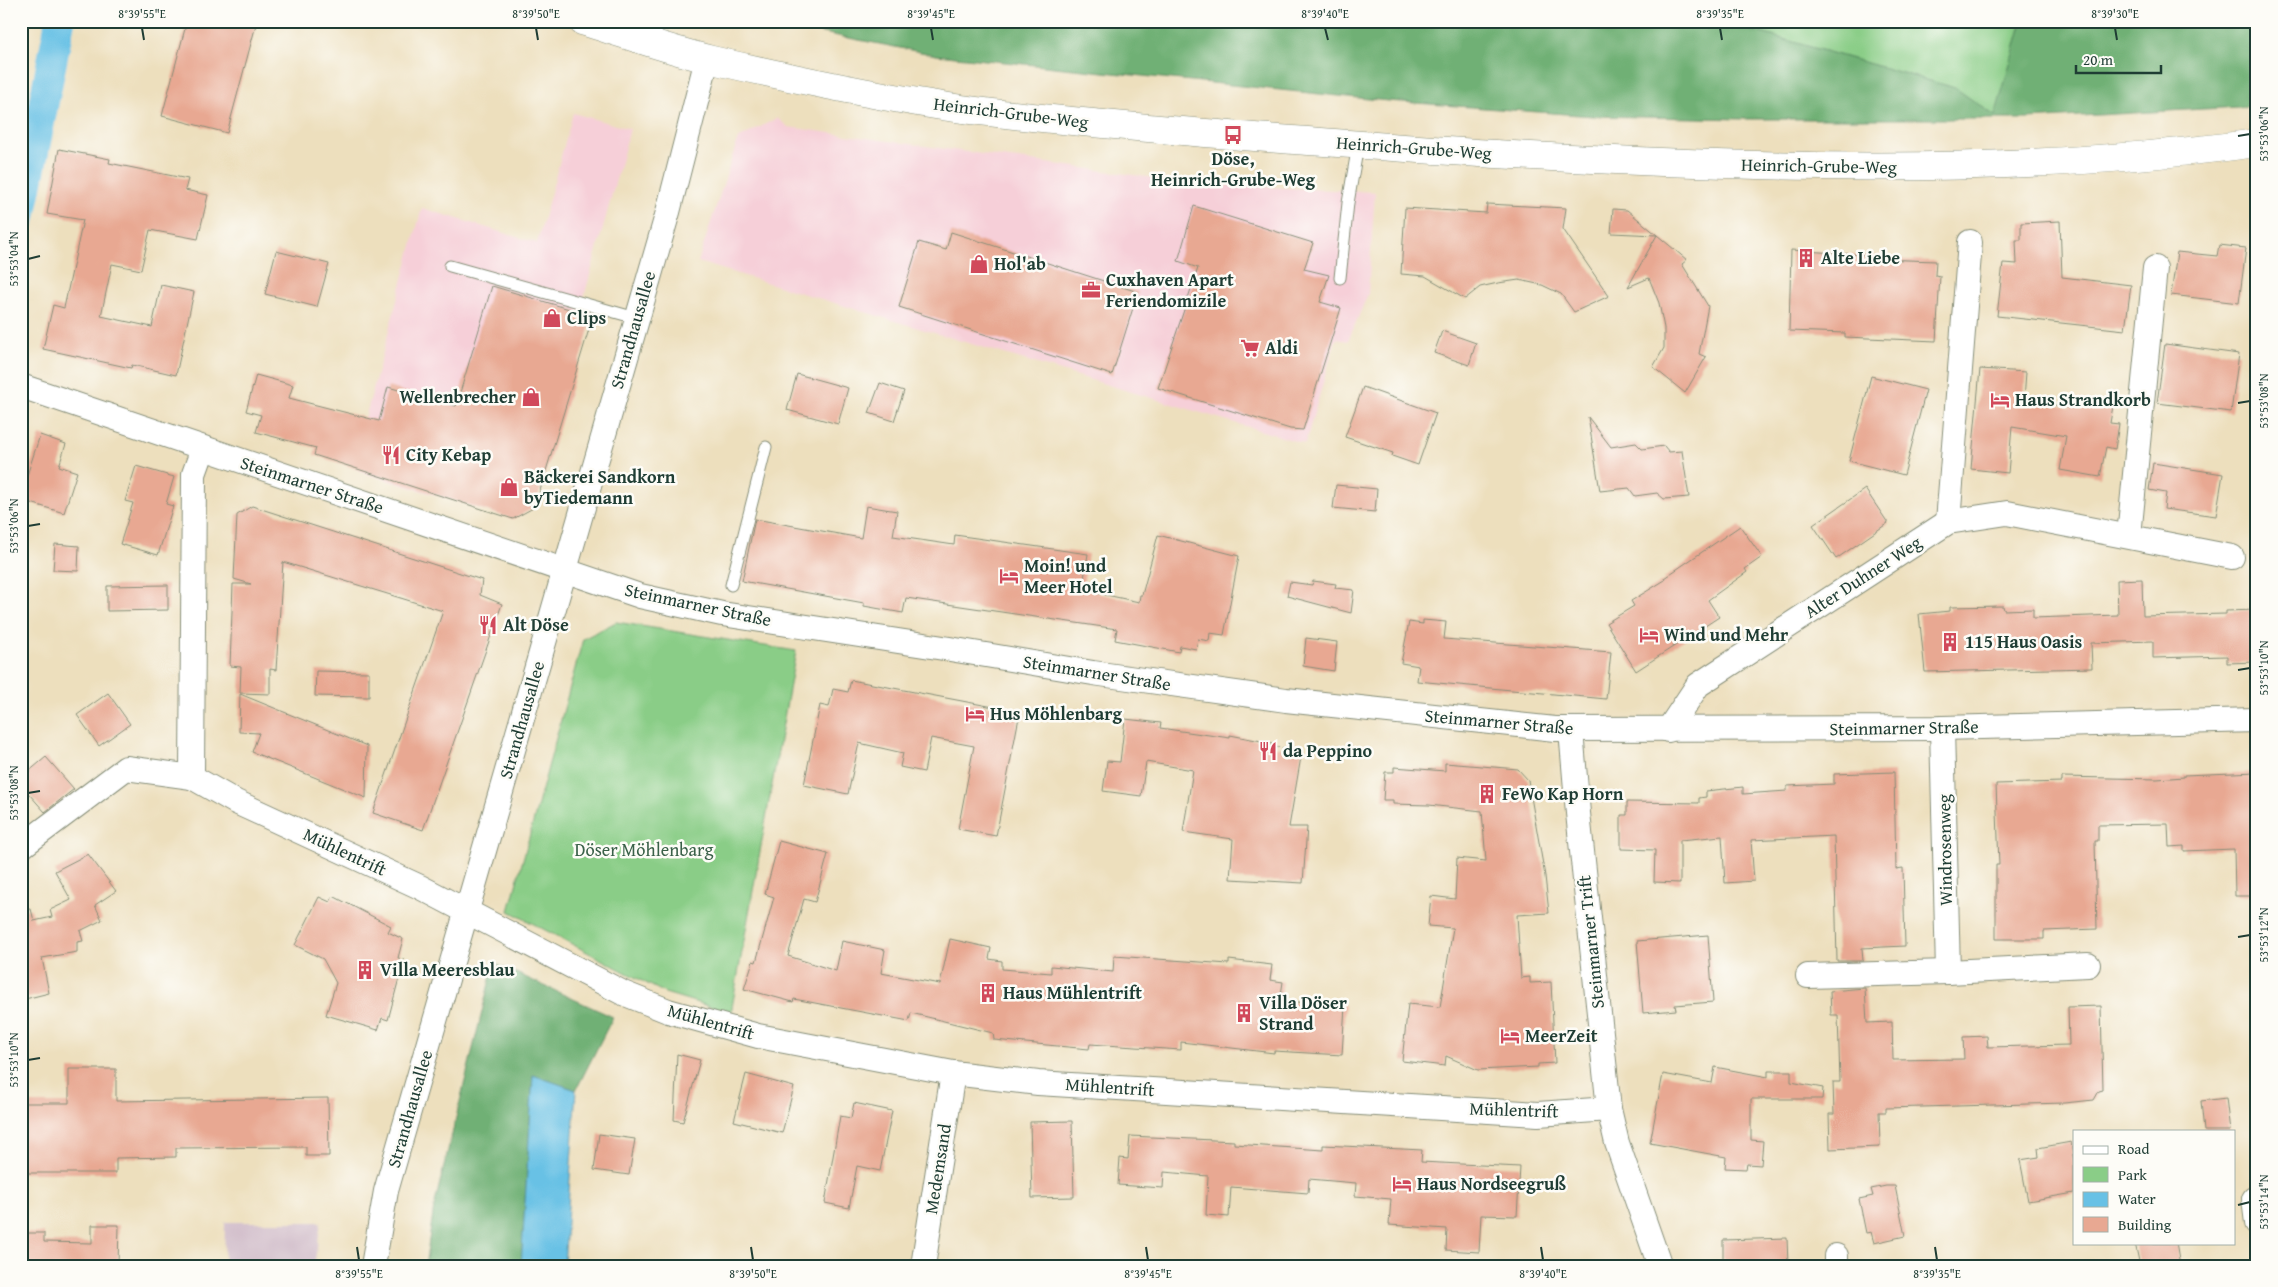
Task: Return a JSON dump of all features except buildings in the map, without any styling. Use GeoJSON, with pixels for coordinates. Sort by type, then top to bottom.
{"type":"FeatureCollection","features":[{"type":"Feature","properties":{"kind":"street","name":"Heinrich-Grube-Weg"},"geometry":{"type":"LineString","coordinates":[[582,21],[707,59],[831,86],[958,108],[1077,123],[1358,145],[1650,162],[1801,167],[1934,167],[2105,158],[2206,150],[2257,143]]}},
{"type":"Feature","properties":{"kind":"street","name":"Strandhausallee"},"geometry":{"type":"LineString","coordinates":[[373,1266],[386,1191],[668,212],[707,59]]}},
{"type":"Feature","properties":{"kind":"street"},"geometry":{"type":"LineString","coordinates":[[1948,522],[1970,242]]}},
{"type":"Feature","properties":{"kind":"street"},"geometry":{"type":"LineString","coordinates":[[2129,536],[2155,268]]}},
{"type":"Feature","properties":{"kind":"street","name":"Steinmarner Straße"},"geometry":{"type":"LineString","coordinates":[[21,386],[640,596],[722,614],[1093,673],[1286,700],[1572,730],[1942,728],[2257,720]]}},
{"type":"Feature","properties":{"kind":"street"},"geometry":{"type":"LineString","coordinates":[[21,847],[126,768],[192,777],[194,474],[203,449]]}},
{"type":"Feature","properties":{"kind":"street","name":"Alter Duhner Weg"},"geometry":{"type":"LineString","coordinates":[[1668,730],[1698,685],[1948,522],[2007,513],[2232,557]]}},
{"type":"Feature","properties":{"kind":"street","name":"Windrosenweg"},"geometry":{"type":"LineString","coordinates":[[1942,728],[1948,972]]}},
{"type":"Feature","properties":{"kind":"street","name":"Steinmarner Trift"},"geometry":{"type":"LineString","coordinates":[[1572,730],[1580,832],[1609,1109],[1617,1143],[1660,1266]]}},
{"type":"Feature","properties":{"kind":"street","name":"Mühlentrift"},"geometry":{"type":"LineString","coordinates":[[192,777],[236,802],[420,887],[623,993],[668,1010],[758,1036],[953,1073],[1038,1083],[1528,1113],[1609,1109]]}},
{"type":"Feature","properties":{"kind":"street"},"geometry":{"type":"LineString","coordinates":[[1808,976],[2088,965]]}},
{"type":"Feature","properties":{"kind":"street","name":"Medemsand"},"geometry":{"type":"LineString","coordinates":[[922,1266],[953,1073]]}},
{"type":"Feature","properties":{"kind":"street"},"geometry":{"type":"LineString","coordinates":[[2254,1199],[2257,1223]]}},
{"type":"Feature","properties":{"kind":"lane"},"geometry":{"type":"LineString","coordinates":[[1340,278],[1348,203],[1358,145]]}},
{"type":"Feature","properties":{"kind":"lane"},"geometry":{"type":"LineString","coordinates":[[450,266],[636,318]]}},
{"type":"Feature","properties":{"kind":"lane"},"geometry":{"type":"LineString","coordinates":[[731,585],[766,447]]}},
{"type":"Feature","properties":{"kind":"shaded area"},"geometry":{"type":"Polygon","coordinates":[[[573,113],[630,129],[584,297],[593,316],[535,507],[513,519],[364,473],[352,467],[422,208],[537,243],[573,113]]]}},
{"type":"Feature","properties":{"kind":"shaded area"},"geometry":{"type":"Polygon","coordinates":[[[777,118],[788,127],[1198,184],[1375,192],[1368,294],[1348,341],[1336,339],[1305,444],[698,262],[738,139],[777,118]]]}},
{"type":"Feature","properties":{"kind":"shaded area"},"geometry":{"type":"Polygon","coordinates":[[[225,1222],[321,1222],[314,1266],[224,1266],[225,1222]]]}},
{"type":"Feature","properties":{"kind":"green space"},"geometry":{"type":"Polygon","coordinates":[[[761,21],[1299,21],[1319,30],[1324,21],[1719,21],[1955,88],[1995,116],[2022,21],[2257,21],[2257,106],[2028,119],[1744,119],[1593,116],[1388,101],[936,55],[761,21]]]}},
{"type":"Feature","properties":{"kind":"green space"},"geometry":{"type":"Polygon","coordinates":[[[1719,21],[2022,21],[1996,117],[1955,88],[1719,21]]]}},
{"type":"Feature","properties":{"kind":"green space","name":"Döser Möhlenbarg"},"geometry":{"type":"Polygon","coordinates":[[[616,622],[796,651],[731,1013],[665,993],[509,911],[583,639],[616,622]]]}},
{"type":"Feature","properties":{"kind":"green space"},"geometry":{"type":"Polygon","coordinates":[[[494,963],[613,1017],[576,1090],[533,1075],[521,1266],[425,1266],[434,1207],[494,963]]]}},
{"type":"Feature","properties":{"kind":"water"},"geometry":{"type":"Polygon","coordinates":[[[533,1075],[576,1090],[564,1266],[521,1266],[533,1075]]]}},
{"type":"Feature","properties":{"kind":"waterway"},"geometry":{"type":"LineString","coordinates":[[21,217],[60,21]]}},
{"type":"Feature","properties":{"kind":"place","name":"Döse, Heinrich-Grube-Weg"},"geometry":{"type":"Point","coordinates":[1233,135]}},
{"type":"Feature","properties":{"kind":"place","name":"Alte Liebe"},"geometry":{"type":"Point","coordinates":[1806,258]}},
{"type":"Feature","properties":{"kind":"place","name":"Hol'ab"},"geometry":{"type":"Point","coordinates":[979,264]}},
{"type":"Feature","properties":{"kind":"place","name":"Cuxhaven Apart Feriendomizile"},"geometry":{"type":"Point","coordinates":[1091,290]}},
{"type":"Feature","properties":{"kind":"place","name":"Clips"},"geometry":{"type":"Point","coordinates":[552,318]}},
{"type":"Feature","properties":{"kind":"place","name":"Aldi"},"geometry":{"type":"Point","coordinates":[1250,348]}},
{"type":"Feature","properties":{"kind":"place","name":"Wellenbrecher"},"geometry":{"type":"Point","coordinates":[531,397]}},
{"type":"Feature","properties":{"kind":"place","name":"Haus Strandkorb"},"geometry":{"type":"Point","coordinates":[2000,400]}},
{"type":"Feature","properties":{"kind":"place","name":"City Kebap"},"geometry":{"type":"Point","coordinates":[391,455]}},
{"type":"Feature","properties":{"kind":"place","name":"Bäckerei Sandkorn byTiedemann"},"geometry":{"type":"Point","coordinates":[509,487]}},
{"type":"Feature","properties":{"kind":"place","name":"Moin! und Meer Hotel"},"geometry":{"type":"Point","coordinates":[1009,576]}},
{"type":"Feature","properties":{"kind":"place","name":"Alt Döse"},"geometry":{"type":"Point","coordinates":[488,625]}},
{"type":"Feature","properties":{"kind":"place","name":"Wind und Mehr"},"geometry":{"type":"Point","coordinates":[1649,635]}},
{"type":"Feature","properties":{"kind":"place","name":"115 Haus Oasis"},"geometry":{"type":"Point","coordinates":[1950,642]}},
{"type":"Feature","properties":{"kind":"place","name":"Hus Möhlenbarg"},"geometry":{"type":"Point","coordinates":[975,714]}},
{"type":"Feature","properties":{"kind":"place","name":"da Peppino"},"geometry":{"type":"Point","coordinates":[1268,751]}},
{"type":"Feature","properties":{"kind":"place","name":"FeWo Kap Horn"},"geometry":{"type":"Point","coordinates":[1487,794]}},
{"type":"Feature","properties":{"kind":"place","name":"Villa Meeresblau"},"geometry":{"type":"Point","coordinates":[365,970]}},
{"type":"Feature","properties":{"kind":"place","name":"Haus Mühlentrift"},"geometry":{"type":"Point","coordinates":[988,993]}},
{"type":"Feature","properties":{"kind":"place","name":"Villa Döser Strand"},"geometry":{"type":"Point","coordinates":[1244,1013]}},
{"type":"Feature","properties":{"kind":"place","name":"MeerZeit"},"geometry":{"type":"Point","coordinates":[1510,1036]}},
{"type":"Feature","properties":{"kind":"place","name":"Haus Nordseegruß"},"geometry":{"type":"Point","coordinates":[1402,1184]}}]}
